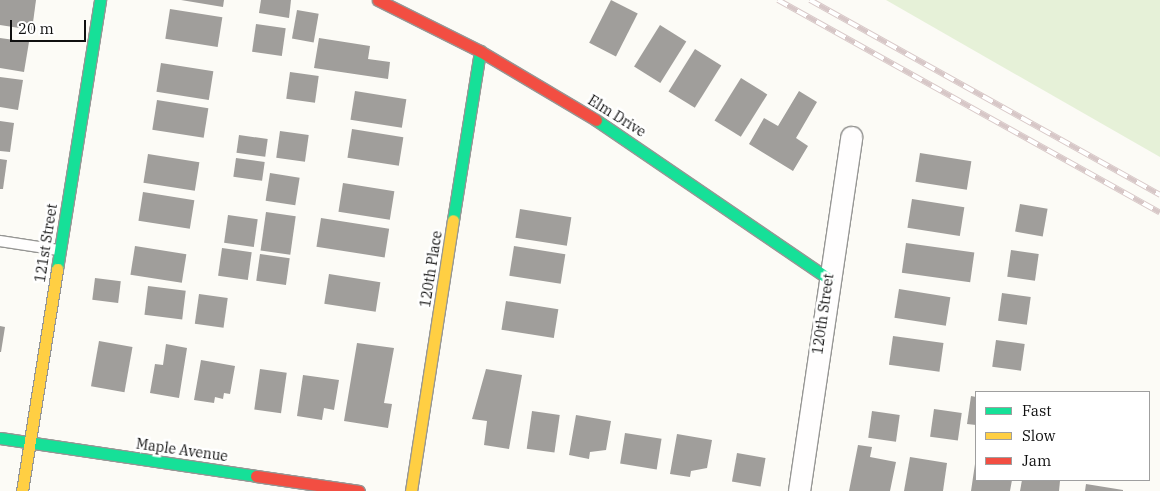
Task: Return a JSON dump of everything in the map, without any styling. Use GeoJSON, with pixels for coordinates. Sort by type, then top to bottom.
{"type":"FeatureCollection","features":[{"type":"Feature","properties":{"kind":"street","name":"121st Street"},"geometry":{"type":"LineString","coordinates":[[22,491],[100,0]]}},
{"type":"Feature","properties":{"kind":"street","name":"Elm Drive"},"geometry":{"type":"LineString","coordinates":[[378,0],[480,51],[620,135],[828,278]]}},
{"type":"Feature","properties":{"kind":"street","name":"120th Place"},"geometry":{"type":"LineString","coordinates":[[412,491],[480,51]]}},
{"type":"Feature","properties":{"kind":"street","name":"120th Street"},"geometry":{"type":"LineString","coordinates":[[799,491],[828,278],[851,137]]}},
{"type":"Feature","properties":{"kind":"street","name":"Maple Avenue"},"geometry":{"type":"LineString","coordinates":[[0,438],[359,491]]}},
{"type":"Feature","properties":{"kind":"lane"},"geometry":{"type":"LineString","coordinates":[[0,242],[60,250]]}},
{"type":"Feature","properties":{"kind":"green space"},"geometry":{"type":"Polygon","coordinates":[[[886,0],[1160,0],[1160,157],[886,0]]]}},
{"type":"Feature","properties":{"kind":"building"},"geometry":{"type":"Polygon","coordinates":[[[0,0],[36,0],[32,30],[0,25],[0,0]]]}},
{"type":"Feature","properties":{"kind":"building"},"geometry":{"type":"Polygon","coordinates":[[[181,0],[224,0],[223,7],[181,0]]]}},
{"type":"Feature","properties":{"kind":"building"},"geometry":{"type":"Polygon","coordinates":[[[261,0],[291,0],[289,18],[259,13],[261,0]]]}},
{"type":"Feature","properties":{"kind":"building"},"geometry":{"type":"Polygon","coordinates":[[[611,0],[638,14],[616,56],[589,43],[611,0]]]}},
{"type":"Feature","properties":{"kind":"building"},"geometry":{"type":"Polygon","coordinates":[[[170,9],[222,17],[218,47],[165,39],[170,9]]]}},
{"type":"Feature","properties":{"kind":"building"},"geometry":{"type":"Polygon","coordinates":[[[297,10],[319,14],[314,42],[292,39],[297,10]]]}},
{"type":"Feature","properties":{"kind":"building"},"geometry":{"type":"Polygon","coordinates":[[[256,24],[286,28],[282,56],[252,52],[256,24]]]}},
{"type":"Feature","properties":{"kind":"building"},"geometry":{"type":"Polygon","coordinates":[[[660,25],[686,41],[660,83],[634,67],[660,25]]]}},
{"type":"Feature","properties":{"kind":"building"},"geometry":{"type":"Polygon","coordinates":[[[0,38],[29,42],[24,72],[0,68],[0,38]]]}},
{"type":"Feature","properties":{"kind":"building"},"geometry":{"type":"Polygon","coordinates":[[[319,38],[370,46],[368,59],[390,62],[388,79],[314,68],[319,38]]]}},
{"type":"Feature","properties":{"kind":"building"},"geometry":{"type":"Polygon","coordinates":[[[695,49],[721,65],[695,108],[669,91],[695,49]]]}},
{"type":"Feature","properties":{"kind":"building"},"geometry":{"type":"Polygon","coordinates":[[[161,63],[213,71],[209,100],[156,92],[161,63]]]}},
{"type":"Feature","properties":{"kind":"building"},"geometry":{"type":"Polygon","coordinates":[[[290,72],[319,76],[315,103],[286,99],[290,72]]]}},
{"type":"Feature","properties":{"kind":"building"},"geometry":{"type":"Polygon","coordinates":[[[0,77],[23,80],[18,110],[0,107],[0,77]]]}},
{"type":"Feature","properties":{"kind":"building"},"geometry":{"type":"Polygon","coordinates":[[[741,78],[767,94],[741,137],[715,120],[741,78]]]}},
{"type":"Feature","properties":{"kind":"building"},"geometry":{"type":"Polygon","coordinates":[[[355,91],[406,99],[402,128],[350,120],[355,91]]]}},
{"type":"Feature","properties":{"kind":"building"},"geometry":{"type":"Polygon","coordinates":[[[799,91],[817,102],[796,138],[808,146],[793,171],[749,144],[764,118],[778,126],[799,91]]]}},
{"type":"Feature","properties":{"kind":"building"},"geometry":{"type":"Polygon","coordinates":[[[157,100],[208,108],[204,138],[152,130],[157,100]]]}},
{"type":"Feature","properties":{"kind":"building"},"geometry":{"type":"Polygon","coordinates":[[[0,121],[14,123],[10,152],[0,151],[0,121]]]}},
{"type":"Feature","properties":{"kind":"building"},"geometry":{"type":"Polygon","coordinates":[[[352,129],[403,137],[399,166],[347,158],[352,129]]]}},
{"type":"Feature","properties":{"kind":"building"},"geometry":{"type":"Polygon","coordinates":[[[280,131],[309,135],[305,162],[276,158],[280,131]]]}},
{"type":"Feature","properties":{"kind":"building"},"geometry":{"type":"Polygon","coordinates":[[[239,135],[268,139],[265,157],[236,153],[239,135]]]}},
{"type":"Feature","properties":{"kind":"building"},"geometry":{"type":"Polygon","coordinates":[[[920,153],[971,161],[967,190],[915,182],[920,153]]]}},
{"type":"Feature","properties":{"kind":"building"},"geometry":{"type":"Polygon","coordinates":[[[148,154],[199,162],[195,191],[143,183],[148,154]]]}},
{"type":"Feature","properties":{"kind":"building"},"geometry":{"type":"Polygon","coordinates":[[[236,158],[265,162],[262,181],[233,177],[236,158]]]}},
{"type":"Feature","properties":{"kind":"building"},"geometry":{"type":"Polygon","coordinates":[[[0,159],[7,160],[3,189],[0,189],[0,159]]]}},
{"type":"Feature","properties":{"kind":"building"},"geometry":{"type":"Polygon","coordinates":[[[270,173],[300,178],[295,205],[266,201],[270,173]]]}},
{"type":"Feature","properties":{"kind":"building"},"geometry":{"type":"Polygon","coordinates":[[[343,183],[394,191],[390,220],[338,212],[343,183]]]}},
{"type":"Feature","properties":{"kind":"building"},"geometry":{"type":"Polygon","coordinates":[[[143,192],[194,200],[190,229],[138,221],[143,192]]]}},
{"type":"Feature","properties":{"kind":"building"},"geometry":{"type":"Polygon","coordinates":[[[912,199],[964,207],[960,236],[907,228],[912,199]]]}},
{"type":"Feature","properties":{"kind":"building"},"geometry":{"type":"Polygon","coordinates":[[[1020,204],[1048,209],[1043,236],[1015,232],[1020,204]]]}},
{"type":"Feature","properties":{"kind":"building"},"geometry":{"type":"Polygon","coordinates":[[[520,209],[571,217],[567,246],[515,238],[520,209]]]}},
{"type":"Feature","properties":{"kind":"building"},"geometry":{"type":"Polygon","coordinates":[[[266,212],[296,216],[290,255],[261,251],[266,212]]]}},
{"type":"Feature","properties":{"kind":"building"},"geometry":{"type":"Polygon","coordinates":[[[228,215],[258,219],[254,247],[224,243],[228,215]]]}},
{"type":"Feature","properties":{"kind":"building"},"geometry":{"type":"Polygon","coordinates":[[[321,218],[389,229],[385,257],[316,247],[321,218]]]}},
{"type":"Feature","properties":{"kind":"building"},"geometry":{"type":"Polygon","coordinates":[[[906,243],[974,253],[970,282],[902,273],[906,243]]]}},
{"type":"Feature","properties":{"kind":"building"},"geometry":{"type":"Polygon","coordinates":[[[135,246],[186,254],[182,283],[130,275],[135,246]]]}},
{"type":"Feature","properties":{"kind":"building"},"geometry":{"type":"Polygon","coordinates":[[[514,246],[565,254],[561,284],[509,276],[514,246]]]}},
{"type":"Feature","properties":{"kind":"building"},"geometry":{"type":"Polygon","coordinates":[[[222,248],[252,252],[248,280],[218,276],[222,248]]]}},
{"type":"Feature","properties":{"kind":"building"},"geometry":{"type":"Polygon","coordinates":[[[1011,250],[1039,254],[1035,281],[1007,277],[1011,250]]]}},
{"type":"Feature","properties":{"kind":"building"},"geometry":{"type":"Polygon","coordinates":[[[260,254],[290,258],[286,285],[256,281],[260,254]]]}},
{"type":"Feature","properties":{"kind":"building"},"geometry":{"type":"Polygon","coordinates":[[[329,274],[380,282],[376,312],[324,304],[329,274]]]}},
{"type":"Feature","properties":{"kind":"building"},"geometry":{"type":"Polygon","coordinates":[[[95,278],[121,281],[118,303],[92,300],[95,278]]]}},
{"type":"Feature","properties":{"kind":"building"},"geometry":{"type":"Polygon","coordinates":[[[148,286],[186,291],[182,319],[144,315],[148,286]]]}},
{"type":"Feature","properties":{"kind":"building"},"geometry":{"type":"Polygon","coordinates":[[[899,289],[950,297],[946,326],[894,318],[899,289]]]}},
{"type":"Feature","properties":{"kind":"building"},"geometry":{"type":"Polygon","coordinates":[[[1002,293],[1031,297],[1027,325],[998,321],[1002,293]]]}},
{"type":"Feature","properties":{"kind":"building"},"geometry":{"type":"Polygon","coordinates":[[[199,294],[228,298],[224,328],[195,324],[199,294]]]}},
{"type":"Feature","properties":{"kind":"building"},"geometry":{"type":"Polygon","coordinates":[[[506,301],[558,309],[554,338],[501,330],[506,301]]]}},
{"type":"Feature","properties":{"kind":"building"},"geometry":{"type":"Polygon","coordinates":[[[0,326],[5,327],[1,352],[0,352],[0,326]]]}},
{"type":"Feature","properties":{"kind":"building"},"geometry":{"type":"Polygon","coordinates":[[[893,336],[944,343],[939,372],[889,365],[893,336]]]}},
{"type":"Feature","properties":{"kind":"building"},"geometry":{"type":"Polygon","coordinates":[[[996,340],[1025,344],[1021,371],[992,367],[996,340]]]}},
{"type":"Feature","properties":{"kind":"building"},"geometry":{"type":"Polygon","coordinates":[[[99,341],[132,347],[124,392],[91,386],[99,341]]]}},
{"type":"Feature","properties":{"kind":"building"},"geometry":{"type":"Polygon","coordinates":[[[357,343],[394,348],[384,403],[392,404],[388,428],[344,421],[357,343]]]}},
{"type":"Feature","properties":{"kind":"building"},"geometry":{"type":"Polygon","coordinates":[[[166,344],[187,348],[179,398],[150,393],[155,364],[163,365],[166,344]]]}},
{"type":"Feature","properties":{"kind":"building"},"geometry":{"type":"Polygon","coordinates":[[[201,360],[235,366],[230,394],[224,393],[223,399],[215,397],[214,403],[194,400],[201,360]]]}},
{"type":"Feature","properties":{"kind":"building"},"geometry":{"type":"Polygon","coordinates":[[[260,369],[287,373],[281,413],[254,410],[260,369]]]}},
{"type":"Feature","properties":{"kind":"building"},"geometry":{"type":"Polygon","coordinates":[[[486,369],[522,375],[509,449],[484,445],[487,421],[472,419],[486,369]]]}},
{"type":"Feature","properties":{"kind":"building"},"geometry":{"type":"Polygon","coordinates":[[[303,375],[339,380],[334,410],[324,408],[322,420],[297,416],[303,375]]]}},
{"type":"Feature","properties":{"kind":"building"},"geometry":{"type":"Polygon","coordinates":[[[971,396],[975,397],[975,425],[967,424],[971,396]]]}},
{"type":"Feature","properties":{"kind":"building"},"geometry":{"type":"Polygon","coordinates":[[[934,409],[962,413],[958,441],[930,437],[934,409]]]}},
{"type":"Feature","properties":{"kind":"building"},"geometry":{"type":"Polygon","coordinates":[[[532,411],[560,415],[554,453],[527,449],[532,411]]]}},
{"type":"Feature","properties":{"kind":"building"},"geometry":{"type":"Polygon","coordinates":[[[872,411],[900,415],[896,442],[868,438],[872,411]]]}},
{"type":"Feature","properties":{"kind":"building"},"geometry":{"type":"Polygon","coordinates":[[[576,415],[611,421],[606,450],[590,452],[589,459],[569,455],[576,415]]]}},
{"type":"Feature","properties":{"kind":"building"},"geometry":{"type":"Polygon","coordinates":[[[625,433],[662,439],[657,469],[620,464],[625,433]]]}},
{"type":"Feature","properties":{"kind":"building"},"geometry":{"type":"Polygon","coordinates":[[[677,434],[712,440],[707,468],[691,471],[690,477],[670,474],[677,434]]]}},
{"type":"Feature","properties":{"kind":"building"},"geometry":{"type":"Polygon","coordinates":[[[858,445],[872,447],[870,457],[896,462],[890,491],[849,491],[858,445]]]}},
{"type":"Feature","properties":{"kind":"building"},"geometry":{"type":"Polygon","coordinates":[[[737,453],[766,458],[761,487],[732,482],[737,453]]]}},
{"type":"Feature","properties":{"kind":"building"},"geometry":{"type":"Polygon","coordinates":[[[910,457],[947,463],[943,491],[904,491],[910,457]]]}},
{"type":"Feature","properties":{"kind":"building"},"geometry":{"type":"Polygon","coordinates":[[[975,464],[975,481],[1012,481],[1010,491],[971,491],[975,464]]]}},
{"type":"Feature","properties":{"kind":"building"},"geometry":{"type":"Polygon","coordinates":[[[1022,481],[1060,481],[1059,491],[1020,491],[1022,481]]]}},
{"type":"Feature","properties":{"kind":"building"},"geometry":{"type":"Polygon","coordinates":[[[1086,484],[1123,490],[1123,491],[1085,491],[1086,484]]]}},
{"type":"Feature","properties":{"kind":"railway"},"geometry":{"type":"LineString","coordinates":[[778,0],[1160,213]]}},
{"type":"Feature","properties":{"kind":"railway"},"geometry":{"type":"LineString","coordinates":[[810,0],[1160,195]]}},
{"type":"Feature","properties":{"kind":"traffic: fast"},"geometry":{"type":"LineString","coordinates":[[57,269],[100,0]]}},
{"type":"Feature","properties":{"kind":"traffic: fast"},"geometry":{"type":"LineString","coordinates":[[453,220],[480,51]]}},
{"type":"Feature","properties":{"kind":"traffic: fast"},"geometry":{"type":"LineString","coordinates":[[596,120],[828,278]]}},
{"type":"Feature","properties":{"kind":"traffic: fast"},"geometry":{"type":"LineString","coordinates":[[0,438],[256,476]]}},
{"type":"Feature","properties":{"kind":"traffic: slow"},"geometry":{"type":"LineString","coordinates":[[411,491],[453,220]]}},
{"type":"Feature","properties":{"kind":"traffic: slow"},"geometry":{"type":"LineString","coordinates":[[22,491],[57,269]]}},
{"type":"Feature","properties":{"kind":"traffic: jam"},"geometry":{"type":"LineString","coordinates":[[378,0],[480,51],[596,120]]}},
{"type":"Feature","properties":{"kind":"traffic: jam"},"geometry":{"type":"LineString","coordinates":[[256,476],[359,491]]}}]}
